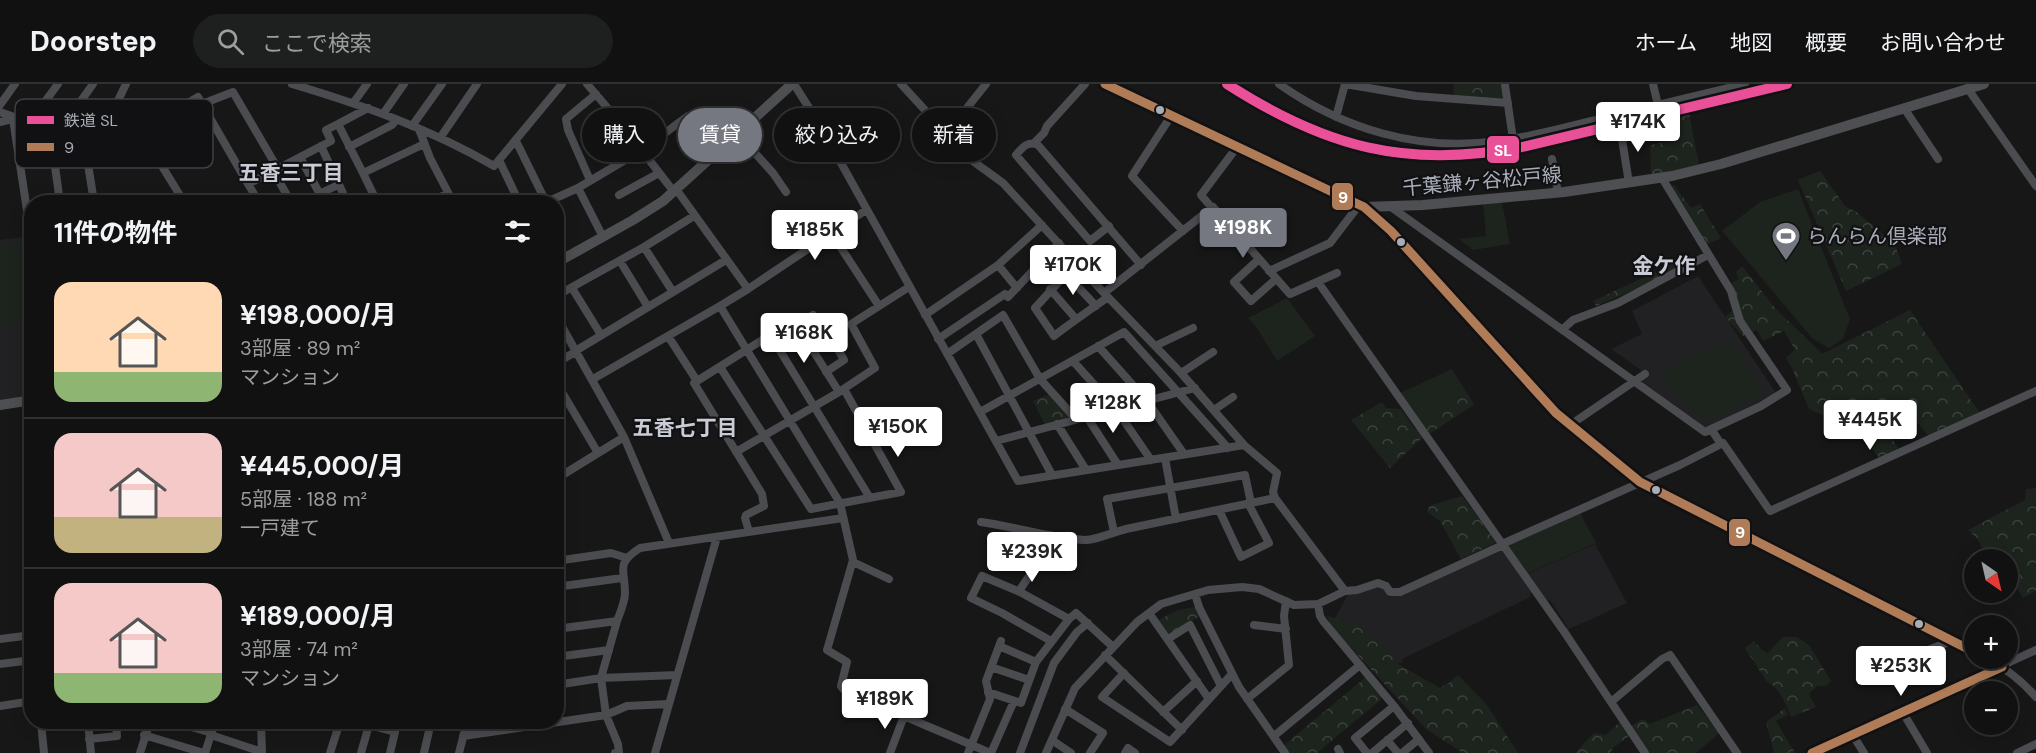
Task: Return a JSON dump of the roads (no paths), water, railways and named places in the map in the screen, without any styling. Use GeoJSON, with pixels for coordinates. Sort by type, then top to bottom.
{"type":"FeatureCollection","features":[{"type":"Feature","properties":{"kind":"main road"},"geometry":{"type":"LineString","coordinates":[[762,112],[793,84]]}},
{"type":"Feature","properties":{"kind":"main road","name":"千葉鎌ヶ谷松戸線"},"geometry":{"type":"LineString","coordinates":[[1105,84],[1361,206],[1391,207],[1558,193],[1662,178],[1721,164],[1983,84]]}},
{"type":"Feature","properties":{"kind":"main road"},"geometry":{"type":"LineString","coordinates":[[564,259],[648,211],[675,191],[707,162]]}},
{"type":"Feature","properties":{"kind":"main road"},"geometry":{"type":"LineString","coordinates":[[0,405],[24,401]]}},
{"type":"Feature","properties":{"kind":"street"},"geometry":{"type":"LineString","coordinates":[[0,105],[15,84]]}},
{"type":"Feature","properties":{"kind":"street"},"geometry":{"type":"LineString","coordinates":[[47,99],[58,84]]}},
{"type":"Feature","properties":{"kind":"street"},"geometry":{"type":"LineString","coordinates":[[84,99],[93,84]]}},
{"type":"Feature","properties":{"kind":"street"},"geometry":{"type":"LineString","coordinates":[[119,99],[126,84]]}},
{"type":"Feature","properties":{"kind":"street"},"geometry":{"type":"LineString","coordinates":[[292,84],[354,102],[462,147],[494,166],[562,84]]}},
{"type":"Feature","properties":{"kind":"street"},"geometry":{"type":"LineString","coordinates":[[323,93],[329,84]]}},
{"type":"Feature","properties":{"kind":"street"},"geometry":{"type":"LineString","coordinates":[[354,102],[367,84]]}},
{"type":"Feature","properties":{"kind":"street"},"geometry":{"type":"LineString","coordinates":[[382,114],[404,84]]}},
{"type":"Feature","properties":{"kind":"street"},"geometry":{"type":"LineString","coordinates":[[416,128],[442,84]]}},
{"type":"Feature","properties":{"kind":"street"},"geometry":{"type":"LineString","coordinates":[[440,138],[477,84]]}},
{"type":"Feature","properties":{"kind":"street"},"geometry":{"type":"LineString","coordinates":[[587,84],[608,108]]}},
{"type":"Feature","properties":{"kind":"street"},"geometry":{"type":"LineString","coordinates":[[793,84],[821,127],[1018,481],[1244,445]]}},
{"type":"Feature","properties":{"kind":"street"},"geometry":{"type":"LineString","coordinates":[[901,84],[924,108]]}},
{"type":"Feature","properties":{"kind":"street"},"geometry":{"type":"LineString","coordinates":[[967,108],[986,84]]}},
{"type":"Feature","properties":{"kind":"street"},"geometry":{"type":"LineString","coordinates":[[1085,84],[1047,126],[1044,133],[1016,155],[1087,239],[1090,241],[1108,226]]}},
{"type":"Feature","properties":{"kind":"street"},"geometry":{"type":"LineString","coordinates":[[1279,84],[1319,109],[1369,130],[1418,141],[1461,144],[1514,139],[1745,84]]}},
{"type":"Feature","properties":{"kind":"street"},"geometry":{"type":"LineString","coordinates":[[1336,117],[1345,84],[1416,96],[1508,103]]}},
{"type":"Feature","properties":{"kind":"street"},"geometry":{"type":"LineString","coordinates":[[1510,84],[1505,84],[1514,139]]}},
{"type":"Feature","properties":{"kind":"street"},"geometry":{"type":"LineString","coordinates":[[1653,84],[1658,105]]}},
{"type":"Feature","properties":{"kind":"street"},"geometry":{"type":"LineString","coordinates":[[1968,89],[2036,186]]}},
{"type":"Feature","properties":{"kind":"street"},"geometry":{"type":"LineString","coordinates":[[213,100],[233,92],[288,195]]}},
{"type":"Feature","properties":{"kind":"street"},"geometry":{"type":"LineString","coordinates":[[590,180],[568,130],[566,119],[596,94]]}},
{"type":"Feature","properties":{"kind":"street"},"geometry":{"type":"LineString","coordinates":[[248,184],[331,141],[326,130],[368,108]]}},
{"type":"Feature","properties":{"kind":"street"},"geometry":{"type":"LineString","coordinates":[[1904,108],[1938,159]]}},
{"type":"Feature","properties":{"kind":"street"},"geometry":{"type":"LineString","coordinates":[[0,112],[15,118]]}},
{"type":"Feature","properties":{"kind":"street"},"geometry":{"type":"LineString","coordinates":[[1171,116],[1132,176],[1183,231]]}},
{"type":"Feature","properties":{"kind":"street"},"geometry":{"type":"LineString","coordinates":[[0,122],[15,118]]}},
{"type":"Feature","properties":{"kind":"street"},"geometry":{"type":"LineString","coordinates":[[350,147],[393,124],[396,120]]}},
{"type":"Feature","properties":{"kind":"street"},"geometry":{"type":"LineString","coordinates":[[213,123],[255,195]]}},
{"type":"Feature","properties":{"kind":"street"},"geometry":{"type":"LineString","coordinates":[[338,124],[374,195]]}},
{"type":"Feature","properties":{"kind":"street"},"geometry":{"type":"LineString","coordinates":[[1620,127],[1629,183]]}},
{"type":"Feature","properties":{"kind":"street"},"geometry":{"type":"LineString","coordinates":[[416,128],[447,193],[444,195]]}},
{"type":"Feature","properties":{"kind":"street"},"geometry":{"type":"LineString","coordinates":[[516,141],[543,195]]}},
{"type":"Feature","properties":{"kind":"street"},"geometry":{"type":"LineString","coordinates":[[1034,143],[1141,265]]}},
{"type":"Feature","properties":{"kind":"street"},"geometry":{"type":"LineString","coordinates":[[363,173],[424,144]]}},
{"type":"Feature","properties":{"kind":"street"},"geometry":{"type":"LineString","coordinates":[[321,146],[343,195]]}},
{"type":"Feature","properties":{"kind":"street"},"geometry":{"type":"LineString","coordinates":[[1237,147],[1201,195],[1290,294],[1337,273]]}},
{"type":"Feature","properties":{"kind":"street"},"geometry":{"type":"LineString","coordinates":[[300,157],[320,195]]}},
{"type":"Feature","properties":{"kind":"street"},"geometry":{"type":"LineString","coordinates":[[1552,159],[1558,193]]}},
{"type":"Feature","properties":{"kind":"street"},"geometry":{"type":"LineString","coordinates":[[499,160],[516,195]]}},
{"type":"Feature","properties":{"kind":"street"},"geometry":{"type":"LineString","coordinates":[[762,161],[786,192]]}},
{"type":"Feature","properties":{"kind":"street"},"geometry":{"type":"LineString","coordinates":[[562,195],[621,162]]}},
{"type":"Feature","properties":{"kind":"street"},"geometry":{"type":"LineString","coordinates":[[651,162],[748,289]]}},
{"type":"Feature","properties":{"kind":"street"},"geometry":{"type":"LineString","coordinates":[[974,162],[1003,183],[1195,388],[1244,445],[1277,473],[1273,492],[1275,498],[1345,591]]}},
{"type":"Feature","properties":{"kind":"street"},"geometry":{"type":"LineString","coordinates":[[22,168],[25,195]]}},
{"type":"Feature","properties":{"kind":"street"},"geometry":{"type":"LineString","coordinates":[[55,168],[59,195]]}},
{"type":"Feature","properties":{"kind":"street"},"geometry":{"type":"LineString","coordinates":[[87,168],[92,195]]}},
{"type":"Feature","properties":{"kind":"street"},"geometry":{"type":"LineString","coordinates":[[163,168],[180,195]]}},
{"type":"Feature","properties":{"kind":"street"},"geometry":{"type":"LineString","coordinates":[[619,195],[659,173]]}},
{"type":"Feature","properties":{"kind":"street"},"geometry":{"type":"LineString","coordinates":[[1391,207],[1705,432],[1761,406],[1787,390],[1740,321],[1731,291],[1662,178]]}},
{"type":"Feature","properties":{"kind":"street"},"geometry":{"type":"LineString","coordinates":[[326,195],[338,185]]}},
{"type":"Feature","properties":{"kind":"street"},"geometry":{"type":"LineString","coordinates":[[578,188],[603,237]]}},
{"type":"Feature","properties":{"kind":"street"},"geometry":{"type":"LineString","coordinates":[[1269,271],[1330,243],[1361,206],[1391,231],[1549,405],[1640,482],[1964,647]]}},
{"type":"Feature","properties":{"kind":"street"},"geometry":{"type":"LineString","coordinates":[[1096,306],[1066,274],[1035,308],[1054,336],[1096,306],[1141,265],[1212,208]]}},
{"type":"Feature","properties":{"kind":"street"},"geometry":{"type":"LineString","coordinates":[[592,379],[748,289],[866,210]]}},
{"type":"Feature","properties":{"kind":"street"},"geometry":{"type":"LineString","coordinates":[[564,292],[645,247],[694,216]]}},
{"type":"Feature","properties":{"kind":"street"},"geometry":{"type":"LineString","coordinates":[[925,315],[998,265],[1042,225]]}},
{"type":"Feature","properties":{"kind":"street"},"geometry":{"type":"LineString","coordinates":[[832,234],[879,306]]}},
{"type":"Feature","properties":{"kind":"street"},"geometry":{"type":"LineString","coordinates":[[938,339],[1007,296],[1059,243]]}},
{"type":"Feature","properties":{"kind":"street"},"geometry":{"type":"LineString","coordinates":[[645,247],[673,292]]}},
{"type":"Feature","properties":{"kind":"street"},"geometry":{"type":"LineString","coordinates":[[1563,329],[1576,318],[1618,303],[1708,255]]}},
{"type":"Feature","properties":{"kind":"street"},"geometry":{"type":"LineString","coordinates":[[1259,259],[1234,282],[1239,288],[1251,302],[1276,279]]}},
{"type":"Feature","properties":{"kind":"street"},"geometry":{"type":"LineString","coordinates":[[564,358],[726,260]]}},
{"type":"Feature","properties":{"kind":"street"},"geometry":{"type":"LineString","coordinates":[[620,261],[648,307]]}},
{"type":"Feature","properties":{"kind":"street"},"geometry":{"type":"LineString","coordinates":[[998,265],[1017,288]]}},
{"type":"Feature","properties":{"kind":"street"},"geometry":{"type":"LineString","coordinates":[[1318,282],[1566,633],[1643,750],[1631,753]]}},
{"type":"Feature","properties":{"kind":"street"},"geometry":{"type":"LineString","coordinates":[[736,452],[842,391],[875,368],[851,324],[909,287]]}},
{"type":"Feature","properties":{"kind":"street"},"geometry":{"type":"LineString","coordinates":[[572,288],[601,335]]}},
{"type":"Feature","properties":{"kind":"street"},"geometry":{"type":"LineString","coordinates":[[1050,289],[1076,319]]}},
{"type":"Feature","properties":{"kind":"street"},"geometry":{"type":"LineString","coordinates":[[720,306],[840,503],[853,562],[827,650],[847,662],[841,686],[843,689],[928,725],[969,748],[990,753],[1014,701]]}},
{"type":"Feature","properties":{"kind":"street"},"geometry":{"type":"LineString","coordinates":[[797,324],[813,315],[824,332]]}},
{"type":"Feature","properties":{"kind":"street"},"geometry":{"type":"LineString","coordinates":[[947,354],[1003,315],[1040,379],[1076,419]]}},
{"type":"Feature","properties":{"kind":"street"},"geometry":{"type":"LineString","coordinates":[[720,367],[811,509],[901,492],[842,391],[826,372],[794,320],[694,383],[762,494],[761,498],[765,505],[763,508],[746,515],[749,532]]}},
{"type":"Feature","properties":{"kind":"street"},"geometry":{"type":"LineString","coordinates":[[1155,346],[1193,328]]}},
{"type":"Feature","properties":{"kind":"street"},"geometry":{"type":"LineString","coordinates":[[564,329],[624,437],[669,543]]}},
{"type":"Feature","properties":{"kind":"street"},"geometry":{"type":"LineString","coordinates":[[807,342],[827,330],[844,360],[826,372]]}},
{"type":"Feature","properties":{"kind":"street"},"geometry":{"type":"LineString","coordinates":[[980,412],[1124,332],[1228,448]]}},
{"type":"Feature","properties":{"kind":"street"},"geometry":{"type":"LineString","coordinates":[[1131,340],[1143,333]]}},
{"type":"Feature","properties":{"kind":"street"},"geometry":{"type":"LineString","coordinates":[[976,334],[1052,475]]}},
{"type":"Feature","properties":{"kind":"street"},"geometry":{"type":"LineString","coordinates":[[668,336],[697,381]]}},
{"type":"Feature","properties":{"kind":"street"},"geometry":{"type":"LineString","coordinates":[[771,336],[870,498]]}},
{"type":"Feature","properties":{"kind":"street"},"geometry":{"type":"LineString","coordinates":[[1098,346],[1146,402],[1185,454]]}},
{"type":"Feature","properties":{"kind":"street"},"geometry":{"type":"LineString","coordinates":[[1181,373],[1213,352]]}},
{"type":"Feature","properties":{"kind":"street"},"geometry":{"type":"LineString","coordinates":[[1073,361],[1116,409],[1151,460]]}},
{"type":"Feature","properties":{"kind":"street"},"geometry":{"type":"LineString","coordinates":[[1570,425],[1645,374]]}},
{"type":"Feature","properties":{"kind":"street"},"geometry":{"type":"LineString","coordinates":[[996,441],[1195,388]]}},
{"type":"Feature","properties":{"kind":"street"},"geometry":{"type":"LineString","coordinates":[[1711,429],[1770,511],[2036,391]]}},
{"type":"Feature","properties":{"kind":"street"},"geometry":{"type":"LineString","coordinates":[[564,396],[598,453]]}},
{"type":"Feature","properties":{"kind":"street"},"geometry":{"type":"LineString","coordinates":[[1214,410],[1233,398]]}},
{"type":"Feature","properties":{"kind":"street"},"geometry":{"type":"LineString","coordinates":[[1087,417],[1118,465]]}},
{"type":"Feature","properties":{"kind":"street"},"geometry":{"type":"LineString","coordinates":[[1057,424],[1086,470]]}},
{"type":"Feature","properties":{"kind":"street"},"geometry":{"type":"LineString","coordinates":[[564,473],[624,437]]}},
{"type":"Feature","properties":{"kind":"street"},"geometry":{"type":"LineString","coordinates":[[1046,753],[1075,688],[1112,646],[1137,622],[1161,604],[1208,590],[1242,587],[1259,589],[1294,605],[1318,604],[1345,591],[1357,590],[1378,582],[1386,586],[1390,592],[1400,592],[1721,444]]}},
{"type":"Feature","properties":{"kind":"street"},"geometry":{"type":"LineString","coordinates":[[1165,458],[1176,519]]}},
{"type":"Feature","properties":{"kind":"street"},"geometry":{"type":"LineString","coordinates":[[1114,532],[1107,499],[1245,475],[1250,503],[1269,543],[1242,557],[1219,510]]}},
{"type":"Feature","properties":{"kind":"street"},"geometry":{"type":"LineString","coordinates":[[981,522],[1015,527],[1047,536],[1087,540],[1114,532],[1275,498]]}},
{"type":"Feature","properties":{"kind":"street"},"geometry":{"type":"LineString","coordinates":[[618,753],[618,744],[606,715],[600,678],[625,595],[622,578],[627,558],[640,548],[843,518]]}},
{"type":"Feature","properties":{"kind":"street"},"geometry":{"type":"LineString","coordinates":[[1019,591],[1035,568],[1048,541],[1047,536]]}},
{"type":"Feature","properties":{"kind":"street"},"geometry":{"type":"LineString","coordinates":[[655,753],[717,537]]}},
{"type":"Feature","properties":{"kind":"street"},"geometry":{"type":"LineString","coordinates":[[564,560],[611,553],[627,558]]}},
{"type":"Feature","properties":{"kind":"street"},"geometry":{"type":"LineString","coordinates":[[853,562],[889,579]]}},
{"type":"Feature","properties":{"kind":"street"},"geometry":{"type":"LineString","coordinates":[[1051,641],[971,598],[982,576],[1019,591],[1069,619]]}},
{"type":"Feature","properties":{"kind":"street"},"geometry":{"type":"LineString","coordinates":[[564,586],[622,578]]}},
{"type":"Feature","properties":{"kind":"street"},"geometry":{"type":"LineString","coordinates":[[1195,594],[1199,607],[1232,674],[1285,753]]}},
{"type":"Feature","properties":{"kind":"street"},"geometry":{"type":"LineString","coordinates":[[1247,699],[1289,664],[1284,616],[1286,601]]}},
{"type":"Feature","properties":{"kind":"street"},"geometry":{"type":"LineString","coordinates":[[1318,604],[1323,621],[1408,723],[1428,753]]}},
{"type":"Feature","properties":{"kind":"street"},"geometry":{"type":"LineString","coordinates":[[988,692],[1021,703],[1036,662],[1076,613],[1112,646]]}},
{"type":"Feature","properties":{"kind":"street"},"geometry":{"type":"LineString","coordinates":[[1149,613],[1209,699]]}},
{"type":"Feature","properties":{"kind":"street"},"geometry":{"type":"LineString","coordinates":[[564,629],[617,621]]}},
{"type":"Feature","properties":{"kind":"street"},"geometry":{"type":"LineString","coordinates":[[1020,753],[1054,663],[1077,632],[1088,622]]}},
{"type":"Feature","properties":{"kind":"street"},"geometry":{"type":"LineString","coordinates":[[1168,639],[1190,625],[1221,686]]}},
{"type":"Feature","properties":{"kind":"street"},"geometry":{"type":"LineString","coordinates":[[1254,625],[1286,629]]}},
{"type":"Feature","properties":{"kind":"street"},"geometry":{"type":"LineString","coordinates":[[0,639],[24,636]]}},
{"type":"Feature","properties":{"kind":"street"},"geometry":{"type":"LineString","coordinates":[[1887,665],[1952,641]]}},
{"type":"Feature","properties":{"kind":"street"},"geometry":{"type":"LineString","coordinates":[[969,748],[990,699],[986,681],[1000,644],[1036,662]]}},
{"type":"Feature","properties":{"kind":"street"},"geometry":{"type":"LineString","coordinates":[[564,656],[609,650]]}},
{"type":"Feature","properties":{"kind":"street"},"geometry":{"type":"LineString","coordinates":[[2018,659],[2036,650]]}},
{"type":"Feature","properties":{"kind":"street"},"geometry":{"type":"LineString","coordinates":[[1105,655],[1182,730]]}},
{"type":"Feature","properties":{"kind":"street"},"geometry":{"type":"LineString","coordinates":[[1611,702],[1662,659],[1670,655],[1737,753]]}},
{"type":"Feature","properties":{"kind":"street"},"geometry":{"type":"LineString","coordinates":[[0,664],[24,661]]}},
{"type":"Feature","properties":{"kind":"street"},"geometry":{"type":"LineString","coordinates":[[1274,736],[1360,665]]}},
{"type":"Feature","properties":{"kind":"street"},"geometry":{"type":"LineString","coordinates":[[991,667],[1029,680]]}},
{"type":"Feature","properties":{"kind":"street"},"geometry":{"type":"LineString","coordinates":[[1812,753],[1997,669]]}},
{"type":"Feature","properties":{"kind":"street"},"geometry":{"type":"LineString","coordinates":[[2004,669],[2036,697]]}},
{"type":"Feature","properties":{"kind":"street"},"geometry":{"type":"LineString","coordinates":[[1124,673],[1102,697],[1170,742],[1232,674]]}},
{"type":"Feature","properties":{"kind":"street"},"geometry":{"type":"LineString","coordinates":[[564,684],[600,678],[677,675]]}},
{"type":"Feature","properties":{"kind":"street"},"geometry":{"type":"LineString","coordinates":[[1163,712],[1197,681]]}},
{"type":"Feature","properties":{"kind":"street"},"geometry":{"type":"LineString","coordinates":[[0,706],[24,702]]}},
{"type":"Feature","properties":{"kind":"street"},"geometry":{"type":"LineString","coordinates":[[564,721],[606,715],[627,706],[669,704]]}},
{"type":"Feature","properties":{"kind":"street"},"geometry":{"type":"LineString","coordinates":[[1367,753],[1355,738],[1394,706]]}},
{"type":"Feature","properties":{"kind":"street"},"geometry":{"type":"LineString","coordinates":[[1065,709],[1104,733],[1092,752]]}},
{"type":"Feature","properties":{"kind":"street"},"geometry":{"type":"LineString","coordinates":[[1902,711],[1927,753]]}},
{"type":"Feature","properties":{"kind":"street"},"geometry":{"type":"LineString","coordinates":[[890,753],[903,716]]}},
{"type":"Feature","properties":{"kind":"street"},"geometry":{"type":"LineString","coordinates":[[1372,753],[1408,723]]}},
{"type":"Feature","properties":{"kind":"street"},"geometry":{"type":"LineString","coordinates":[[42,729],[44,753]]}},
{"type":"Feature","properties":{"kind":"street"},"geometry":{"type":"LineString","coordinates":[[88,729],[91,753]]}},
{"type":"Feature","properties":{"kind":"street"},"geometry":{"type":"LineString","coordinates":[[89,739],[117,736],[116,729]]}},
{"type":"Feature","properties":{"kind":"street"},"geometry":{"type":"LineString","coordinates":[[140,753],[146,729]]}},
{"type":"Feature","properties":{"kind":"street"},"geometry":{"type":"LineString","coordinates":[[202,729],[262,753],[261,729]]}},
{"type":"Feature","properties":{"kind":"street"},"geometry":{"type":"LineString","coordinates":[[144,735],[204,753],[213,729]]}},
{"type":"Feature","properties":{"kind":"street"},"geometry":{"type":"LineString","coordinates":[[330,753],[338,729]]}},
{"type":"Feature","properties":{"kind":"street"},"geometry":{"type":"LineString","coordinates":[[361,753],[368,729]]}},
{"type":"Feature","properties":{"kind":"street"},"geometry":{"type":"LineString","coordinates":[[383,729],[394,732]]}},
{"type":"Feature","properties":{"kind":"street"},"geometry":{"type":"LineString","coordinates":[[390,753],[395,729]]}},
{"type":"Feature","properties":{"kind":"street"},"geometry":{"type":"LineString","coordinates":[[424,753],[429,729]]}},
{"type":"Feature","properties":{"kind":"street"},"geometry":{"type":"LineString","coordinates":[[459,753],[465,729]]}},
{"type":"Feature","properties":{"kind":"street"},"geometry":{"type":"LineString","coordinates":[[463,736],[511,729]]}},
{"type":"Feature","properties":{"kind":"street"},"geometry":{"type":"LineString","coordinates":[[1852,734],[1864,753]]}},
{"type":"Feature","properties":{"kind":"street"},"geometry":{"type":"LineString","coordinates":[[1387,740],[1400,753],[1419,739]]}},
{"type":"Feature","properties":{"kind":"street"},"geometry":{"type":"LineString","coordinates":[[1052,740],[1071,753]]}},
{"type":"Feature","properties":{"kind":"street"},"geometry":{"type":"LineString","coordinates":[[2017,753],[2036,744]]}},
{"type":"Feature","properties":{"kind":"street"},"geometry":{"type":"LineString","coordinates":[[1125,753],[1128,748],[1135,753]]}},
{"type":"Feature","properties":{"kind":"rail line","name":"SL"},"geometry":{"type":"LineString","coordinates":[[1227,84],[1298,124],[1333,137],[1368,147],[1404,153],[1441,155],[1480,153],[1522,147],[1787,84]]}},
{"type":"Feature","properties":{"kind":"place","name":"らんらん倶楽部"},"geometry":{"type":"Point","coordinates":[1786,262]}},
{"type":"Feature","properties":{"kind":"district","name":"五香三丁目"},"geometry":{"type":"Point","coordinates":[291,173]}},
{"type":"Feature","properties":{"kind":"district","name":"金ケ作"},"geometry":{"type":"Point","coordinates":[1664,266]}},
{"type":"Feature","properties":{"kind":"district","name":"五香七丁目"},"geometry":{"type":"Point","coordinates":[685,428]}}]}
